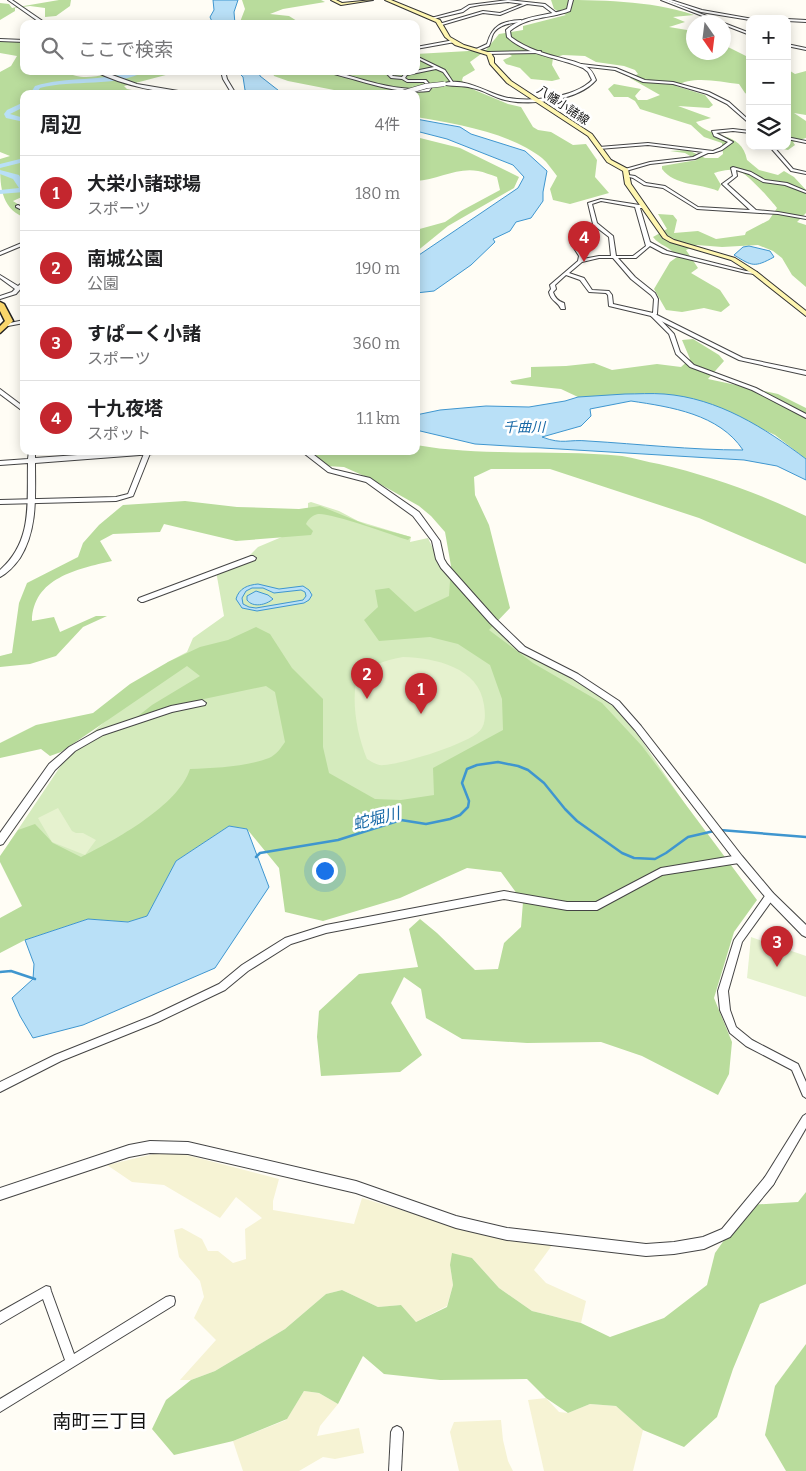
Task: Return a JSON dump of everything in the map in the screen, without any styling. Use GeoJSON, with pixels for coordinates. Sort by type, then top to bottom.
{"type":"FeatureCollection","features":[{"type":"Feature","properties":{"kind":"main road"},"geometry":{"type":"LineString","coordinates":[[333,0],[341,4],[370,0]]}},
{"type":"Feature","properties":{"kind":"main road"},"geometry":{"type":"LineString","coordinates":[[387,0],[433,18],[441,24],[445,34],[454,42],[488,54]]}},
{"type":"Feature","properties":{"kind":"main road","name":"八幡小諸線"},"geometry":{"type":"LineString","coordinates":[[488,54],[503,78],[590,135],[609,162],[627,173]]}},
{"type":"Feature","properties":{"kind":"main road"},"geometry":{"type":"LineString","coordinates":[[627,173],[628,184],[662,233],[672,241],[733,259],[755,273],[806,314]]}},
{"type":"Feature","properties":{"kind":"main road"},"geometry":{"type":"LineString","coordinates":[[0,304],[9,318],[8,324],[0,331]]}},
{"type":"Feature","properties":{"kind":"street"},"geometry":{"type":"LineString","coordinates":[[10,0],[39,20]]}},
{"type":"Feature","properties":{"kind":"street"},"geometry":{"type":"LineString","coordinates":[[476,50],[488,45],[492,33],[498,27],[513,21],[521,21],[569,10],[571,0]]}},
{"type":"Feature","properties":{"kind":"street"},"geometry":{"type":"LineString","coordinates":[[663,0],[702,15]]}},
{"type":"Feature","properties":{"kind":"street"},"geometry":{"type":"LineString","coordinates":[[667,0],[710,13],[746,18]]}},
{"type":"Feature","properties":{"kind":"street"},"geometry":{"type":"LineString","coordinates":[[433,18],[468,8],[508,1],[544,5],[556,14]]}},
{"type":"Feature","properties":{"kind":"street"},"geometry":{"type":"LineString","coordinates":[[468,8],[500,14],[527,3]]}},
{"type":"Feature","properties":{"kind":"street"},"geometry":{"type":"LineString","coordinates":[[441,24],[486,11]]}},
{"type":"Feature","properties":{"kind":"street"},"geometry":{"type":"LineString","coordinates":[[791,20],[806,21]]}},
{"type":"Feature","properties":{"kind":"street"},"geometry":{"type":"LineString","coordinates":[[521,21],[507,31],[508,37],[522,47],[581,65],[616,69],[644,81],[674,83],[708,93],[728,103],[746,119]]}},
{"type":"Feature","properties":{"kind":"street"},"geometry":{"type":"LineString","coordinates":[[731,27],[746,32]]}},
{"type":"Feature","properties":{"kind":"street"},"geometry":{"type":"LineString","coordinates":[[0,40],[20,41]]}},
{"type":"Feature","properties":{"kind":"street"},"geometry":{"type":"LineString","coordinates":[[420,47],[454,42]]}},
{"type":"Feature","properties":{"kind":"street"},"geometry":{"type":"LineString","coordinates":[[791,46],[806,49]]}},
{"type":"Feature","properties":{"kind":"street"},"geometry":{"type":"LineString","coordinates":[[488,54],[540,52]]}},
{"type":"Feature","properties":{"kind":"street"},"geometry":{"type":"LineString","coordinates":[[420,60],[444,71],[454,84]]}},
{"type":"Feature","properties":{"kind":"street"},"geometry":{"type":"LineString","coordinates":[[412,90],[426,86],[454,84],[477,88],[508,99],[570,96],[586,88],[594,80],[588,69],[581,65]]}},
{"type":"Feature","properties":{"kind":"street"},"geometry":{"type":"LineString","coordinates":[[420,71],[435,68]]}},
{"type":"Feature","properties":{"kind":"street"},"geometry":{"type":"LineString","coordinates":[[107,75],[132,84],[169,90]]}},
{"type":"Feature","properties":{"kind":"street"},"geometry":{"type":"LineString","coordinates":[[224,75],[232,90]]}},
{"type":"Feature","properties":{"kind":"street"},"geometry":{"type":"LineString","coordinates":[[343,75],[402,88],[428,90],[430,87],[425,81],[409,82],[403,78],[390,75]]}},
{"type":"Feature","properties":{"kind":"street"},"geometry":{"type":"LineString","coordinates":[[627,173],[650,164],[694,158],[706,152],[722,149],[731,142],[713,134],[713,132],[733,130],[746,132]]}},
{"type":"Feature","properties":{"kind":"street"},"geometry":{"type":"LineString","coordinates":[[791,139],[806,142]]}},
{"type":"Feature","properties":{"kind":"street"},"geometry":{"type":"LineString","coordinates":[[599,148],[648,144],[674,146],[706,152]]}},
{"type":"Feature","properties":{"kind":"street"},"geometry":{"type":"LineString","coordinates":[[774,150],[792,170],[806,173]]}},
{"type":"Feature","properties":{"kind":"street"},"geometry":{"type":"LineString","coordinates":[[754,211],[724,184],[735,176],[733,168],[750,173],[764,182],[786,184],[806,192]]}},
{"type":"Feature","properties":{"kind":"street"},"geometry":{"type":"LineString","coordinates":[[627,173],[645,184],[664,187],[697,208],[754,211],[806,218]]}},
{"type":"Feature","properties":{"kind":"street"},"geometry":{"type":"LineString","coordinates":[[644,207],[604,200],[592,201],[590,203],[595,224],[611,236],[614,256],[632,278],[653,294],[656,299],[655,314],[652,315]]}},
{"type":"Feature","properties":{"kind":"street"},"geometry":{"type":"LineString","coordinates":[[563,308],[562,304],[555,301],[552,296],[551,292],[554,289],[552,285],[566,274],[569,268],[580,261],[599,257],[634,257],[648,246],[637,206]]}},
{"type":"Feature","properties":{"kind":"street"},"geometry":{"type":"LineString","coordinates":[[580,261],[581,256],[572,242],[585,236],[595,224]]}},
{"type":"Feature","properties":{"kind":"street"},"geometry":{"type":"LineString","coordinates":[[648,243],[665,252],[755,273]]}},
{"type":"Feature","properties":{"kind":"street"},"geometry":{"type":"LineString","coordinates":[[0,262],[1,253],[20,245]]}},
{"type":"Feature","properties":{"kind":"street"},"geometry":{"type":"LineString","coordinates":[[566,274],[582,279],[591,291],[607,292],[610,295],[610,305],[652,315],[741,360],[806,373]]}},
{"type":"Feature","properties":{"kind":"street"},"geometry":{"type":"LineString","coordinates":[[0,276],[17,288]]}},
{"type":"Feature","properties":{"kind":"street"},"geometry":{"type":"LineString","coordinates":[[0,298],[14,292],[20,285]]}},
{"type":"Feature","properties":{"kind":"street"},"geometry":{"type":"LineString","coordinates":[[652,315],[671,334],[678,353],[692,366],[754,389],[806,416]]}},
{"type":"Feature","properties":{"kind":"street"},"geometry":{"type":"LineString","coordinates":[[8,324],[20,322]]}},
{"type":"Feature","properties":{"kind":"street"},"geometry":{"type":"LineString","coordinates":[[0,391],[20,407]]}},
{"type":"Feature","properties":{"kind":"street"},"geometry":{"type":"LineString","coordinates":[[0,574],[14,561],[26,543],[29,532],[32,455]]}},
{"type":"Feature","properties":{"kind":"street"},"geometry":{"type":"LineString","coordinates":[[0,463],[90,455]]}},
{"type":"Feature","properties":{"kind":"street"},"geometry":{"type":"LineString","coordinates":[[0,502],[116,499],[131,495],[147,455]]}},
{"type":"Feature","properties":{"kind":"street"},"geometry":{"type":"LineString","coordinates":[[309,455],[330,470],[368,480],[416,514],[436,542],[440,559],[444,566],[493,621],[522,649],[582,680],[616,703],[638,728],[739,859],[770,896],[806,932]]}},
{"type":"Feature","properties":{"kind":"street"},"geometry":{"type":"LineString","coordinates":[[141,600],[253,558]]}},
{"type":"Feature","properties":{"kind":"street"},"geometry":{"type":"LineString","coordinates":[[0,841],[52,767],[72,749],[100,733],[171,709],[202,703]]}},
{"type":"Feature","properties":{"kind":"street"},"geometry":{"type":"LineString","coordinates":[[0,1087],[58,1058],[155,1019],[222,987],[245,968],[288,941],[326,929],[504,894],[567,906],[597,906],[661,872],[739,859]]}},
{"type":"Feature","properties":{"kind":"street"},"geometry":{"type":"LineString","coordinates":[[770,896],[738,940],[723,991],[725,1010],[732,1030],[796,1067],[806,1092]]}},
{"type":"Feature","properties":{"kind":"street"},"geometry":{"type":"LineString","coordinates":[[0,1194],[129,1151],[150,1147],[188,1148],[356,1187],[456,1222],[507,1234],[646,1250],[674,1248],[704,1243],[726,1233],[769,1181],[806,1119]]}},
{"type":"Feature","properties":{"kind":"street"},"geometry":{"type":"LineString","coordinates":[[0,1318],[46,1291],[71,1361]]}},
{"type":"Feature","properties":{"kind":"street"},"geometry":{"type":"LineString","coordinates":[[0,1406],[170,1301]]}},
{"type":"Feature","properties":{"kind":"street"},"geometry":{"type":"LineString","coordinates":[[395,1471],[397,1432]]}},
{"type":"Feature","properties":{"kind":"shaded area"},"geometry":{"type":"Polygon","coordinates":[[[158,1153],[179,1153],[279,1179],[273,1201],[273,1210],[354,1224],[362,1198],[467,1230],[553,1244],[534,1270],[546,1283],[586,1301],[581,1323],[532,1311],[499,1288],[472,1258],[450,1265],[453,1285],[447,1306],[416,1322],[401,1305],[378,1307],[342,1290],[326,1294],[285,1329],[215,1371],[191,1380],[180,1380],[216,1340],[194,1318],[204,1297],[200,1281],[179,1257],[174,1230],[182,1228],[202,1239],[208,1251],[218,1251],[233,1263],[246,1259],[245,1229],[262,1218],[236,1197],[220,1218],[164,1185],[132,1182],[107,1165],[158,1153]]]}},
{"type":"Feature","properties":{"kind":"shaded area"},"geometry":{"type":"Polygon","coordinates":[[[304,1391],[319,1393],[338,1404],[320,1426],[317,1436],[359,1428],[364,1453],[335,1459],[323,1457],[299,1471],[243,1471],[233,1441],[286,1420],[304,1391]]]}},
{"type":"Feature","properties":{"kind":"shaded area"},"geometry":{"type":"Polygon","coordinates":[[[546,1398],[559,1412],[568,1413],[590,1404],[616,1406],[643,1430],[633,1471],[544,1471],[528,1400],[546,1398]]]}},
{"type":"Feature","properties":{"kind":"shaded area"},"geometry":{"type":"Polygon","coordinates":[[[501,1420],[503,1440],[508,1461],[513,1471],[459,1471],[450,1432],[454,1422],[501,1420]]]}},
{"type":"Feature","properties":{"kind":"green space"},"geometry":{"type":"Polygon","coordinates":[[[59,0],[71,0],[70,6],[56,16],[45,17],[45,8],[30,6],[15,8],[15,11],[0,20],[0,3],[9,4],[12,8],[59,0]]]}},
{"type":"Feature","properties":{"kind":"green space"},"geometry":{"type":"Polygon","coordinates":[[[242,0],[321,0],[325,2],[283,9],[270,14],[289,16],[295,20],[241,20],[245,9],[242,0]]]}},
{"type":"Feature","properties":{"kind":"green space"},"geometry":{"type":"Polygon","coordinates":[[[551,0],[605,1],[659,6],[677,10],[694,15],[673,17],[685,22],[669,27],[686,30],[686,60],[731,60],[731,48],[746,56],[746,94],[739,84],[707,80],[690,81],[676,86],[705,95],[713,105],[709,108],[678,106],[711,118],[696,122],[709,131],[732,139],[739,144],[744,150],[747,160],[759,170],[778,175],[784,171],[794,177],[806,190],[806,213],[797,222],[806,225],[806,287],[792,275],[782,258],[773,251],[758,245],[722,247],[697,245],[686,250],[698,268],[691,273],[720,290],[730,305],[721,312],[704,308],[682,312],[666,310],[654,289],[670,262],[677,257],[671,250],[653,237],[667,229],[658,214],[673,215],[677,220],[674,233],[698,231],[716,239],[745,235],[746,232],[769,220],[777,208],[752,181],[737,170],[725,170],[714,173],[721,185],[718,191],[680,181],[667,174],[662,169],[662,166],[697,160],[685,153],[670,151],[688,150],[705,158],[718,158],[723,154],[722,143],[704,137],[691,125],[640,109],[635,101],[628,97],[614,97],[608,89],[614,84],[641,89],[635,96],[638,100],[647,100],[660,95],[630,78],[638,74],[635,70],[624,66],[596,62],[585,56],[563,55],[553,58],[552,65],[560,79],[552,81],[531,79],[520,68],[506,64],[503,60],[512,56],[505,51],[481,54],[470,62],[475,70],[463,77],[462,80],[465,86],[508,104],[521,107],[533,127],[538,130],[551,132],[573,145],[586,144],[597,160],[595,177],[609,193],[570,204],[553,200],[550,189],[557,176],[542,158],[529,149],[482,130],[420,118],[420,90],[334,90],[288,81],[274,75],[420,75],[420,54],[486,50],[499,34],[523,30],[523,26],[566,15],[554,9],[551,0]]]}},
{"type":"Feature","properties":{"kind":"green space"},"geometry":{"type":"Polygon","coordinates":[[[20,40],[20,75],[73,75],[88,77],[102,75],[166,75],[124,86],[132,90],[20,90],[20,198],[13,201],[20,205],[20,215],[10,208],[1,186],[0,159],[10,156],[0,152],[0,72],[11,66],[17,56],[0,53],[0,41],[20,40]]]}},
{"type":"Feature","properties":{"kind":"green space"},"geometry":{"type":"Polygon","coordinates":[[[806,71],[806,115],[794,113],[806,121],[806,138],[793,142],[795,145],[791,148],[791,72],[795,74],[806,71]]]}},
{"type":"Feature","properties":{"kind":"green space"},"geometry":{"type":"Polygon","coordinates":[[[420,138],[460,148],[519,177],[514,188],[448,226],[420,249],[420,229],[445,222],[500,190],[497,177],[478,171],[455,172],[420,180],[420,138]]]}},
{"type":"Feature","properties":{"kind":"green space"},"geometry":{"type":"Polygon","coordinates":[[[693,339],[719,355],[724,361],[708,379],[778,394],[806,408],[806,459],[775,435],[702,402],[665,394],[578,397],[561,389],[512,384],[510,381],[531,377],[531,367],[594,363],[612,370],[657,364],[681,367],[690,359],[682,340],[693,339]]]}},
{"type":"Feature","properties":{"kind":"green space"},"geometry":{"type":"Polygon","coordinates":[[[420,446],[467,451],[622,456],[716,480],[806,516],[806,564],[699,518],[550,469],[491,469],[474,477],[475,495],[489,525],[510,608],[489,630],[533,663],[602,703],[642,746],[757,900],[734,932],[714,998],[732,1042],[729,1074],[718,1095],[642,1056],[601,1042],[527,1043],[462,1039],[426,1018],[421,989],[404,977],[391,1003],[422,1055],[400,1072],[321,1076],[317,1037],[319,1011],[359,974],[418,967],[409,929],[420,919],[475,970],[498,969],[504,943],[521,927],[523,902],[501,872],[467,868],[400,898],[323,921],[285,912],[279,868],[247,829],[229,826],[176,861],[147,916],[128,922],[88,919],[25,940],[0,953],[0,918],[22,906],[0,862],[0,856],[18,830],[35,824],[53,843],[81,857],[127,832],[159,808],[173,796],[184,782],[190,769],[230,766],[260,761],[274,755],[285,742],[275,692],[266,686],[166,707],[133,720],[152,705],[200,676],[187,666],[61,752],[50,756],[41,749],[0,758],[0,743],[36,725],[93,713],[130,684],[168,662],[200,647],[228,640],[256,627],[270,634],[292,668],[323,699],[323,747],[329,773],[375,799],[401,800],[434,795],[433,768],[503,730],[502,699],[490,665],[458,644],[430,637],[379,641],[364,620],[378,607],[375,590],[389,588],[415,612],[449,596],[451,566],[445,532],[419,506],[371,479],[344,467],[325,466],[313,455],[420,455],[420,446]]]}},
{"type":"Feature","properties":{"kind":"green space"},"geometry":{"type":"Polygon","coordinates":[[[185,501],[237,507],[299,509],[320,506],[367,525],[411,537],[408,540],[324,514],[314,515],[308,520],[306,524],[313,531],[311,535],[236,541],[164,524],[160,532],[113,534],[100,541],[112,561],[72,572],[49,585],[40,595],[34,606],[32,621],[54,617],[60,632],[96,616],[107,616],[83,627],[56,656],[30,664],[0,667],[0,656],[12,653],[19,603],[27,583],[78,557],[83,543],[99,525],[123,505],[185,501]]]}},
{"type":"Feature","properties":{"kind":"green space"},"geometry":{"type":"Polygon","coordinates":[[[311,502],[339,511],[358,521],[411,537],[410,542],[428,538],[442,568],[522,651],[593,691],[614,707],[638,735],[700,826],[468,780],[375,827],[312,774],[186,834],[138,903],[9,843],[72,749],[118,711],[168,662],[187,652],[193,638],[224,616],[216,571],[243,562],[258,547],[296,531],[308,511],[308,503],[311,502]]]}},
{"type":"Feature","properties":{"kind":"green space"},"geometry":{"type":"Polygon","coordinates":[[[403,657],[441,663],[465,673],[480,692],[484,708],[484,722],[482,728],[476,734],[437,752],[393,764],[375,764],[367,759],[356,720],[356,680],[366,670],[378,664],[403,657]]]}},
{"type":"Feature","properties":{"kind":"green space"},"geometry":{"type":"Polygon","coordinates":[[[58,808],[72,831],[83,833],[96,840],[85,855],[52,842],[38,818],[58,808]]]}},
{"type":"Feature","properties":{"kind":"green space"},"geometry":{"type":"Polygon","coordinates":[[[751,937],[806,956],[806,997],[747,978],[751,937]]]}},
{"type":"Feature","properties":{"kind":"green space"},"geometry":{"type":"Polygon","coordinates":[[[806,1192],[806,1284],[760,1304],[733,1369],[717,1417],[684,1447],[643,1430],[616,1406],[590,1404],[568,1413],[546,1398],[527,1379],[440,1380],[384,1374],[363,1356],[338,1404],[319,1393],[304,1391],[287,1419],[233,1441],[174,1455],[152,1429],[166,1400],[191,1380],[215,1371],[285,1329],[326,1294],[342,1290],[378,1307],[401,1305],[416,1322],[447,1307],[453,1285],[450,1265],[452,1253],[472,1258],[499,1288],[532,1311],[581,1323],[610,1337],[664,1318],[707,1285],[715,1253],[749,1205],[798,1202],[806,1192]]]}},
{"type":"Feature","properties":{"kind":"green space"},"geometry":{"type":"Polygon","coordinates":[[[806,1344],[806,1471],[786,1471],[765,1435],[775,1386],[806,1344]]]}},
{"type":"Feature","properties":{"kind":"water"},"geometry":{"type":"Polygon","coordinates":[[[213,0],[238,0],[234,12],[235,20],[211,20],[210,17],[214,10],[213,0]]]}},
{"type":"Feature","properties":{"kind":"water"},"geometry":{"type":"Polygon","coordinates":[[[241,75],[260,75],[278,90],[245,90],[241,75]]]}},
{"type":"Feature","properties":{"kind":"water"},"geometry":{"type":"Polygon","coordinates":[[[420,120],[460,127],[471,134],[525,151],[547,171],[543,201],[531,218],[516,222],[510,231],[493,239],[495,242],[471,265],[434,291],[420,293],[420,254],[518,188],[524,177],[513,165],[447,139],[420,132],[420,120]]]}},
{"type":"Feature","properties":{"kind":"water"},"geometry":{"type":"Polygon","coordinates":[[[749,246],[770,251],[774,257],[762,263],[753,264],[745,262],[734,255],[743,247],[749,246]]]}},
{"type":"Feature","properties":{"kind":"water","name":"千曲川"},"geometry":{"type":"Polygon","coordinates":[[[664,394],[703,401],[740,416],[774,436],[806,459],[806,480],[777,466],[744,460],[475,444],[420,431],[420,414],[440,410],[486,406],[529,407],[578,397],[664,394]],[[631,401],[590,409],[591,416],[581,426],[542,437],[561,441],[743,450],[733,438],[708,420],[678,410],[631,401]]]}},
{"type":"Feature","properties":{"kind":"water"},"geometry":{"type":"Polygon","coordinates":[[[258,584],[279,589],[303,586],[312,595],[304,603],[257,611],[242,608],[236,599],[239,592],[247,586],[258,584]],[[252,588],[246,591],[242,598],[243,604],[256,608],[303,600],[306,596],[305,592],[301,590],[274,593],[263,588],[252,588]]]}},
{"type":"Feature","properties":{"kind":"water"},"geometry":{"type":"Polygon","coordinates":[[[256,591],[273,599],[263,604],[253,604],[247,600],[247,596],[256,591]]]}},
{"type":"Feature","properties":{"kind":"water"},"geometry":{"type":"Polygon","coordinates":[[[229,826],[247,829],[269,887],[215,968],[83,1025],[33,1038],[12,998],[33,979],[34,964],[25,940],[88,919],[128,922],[147,916],[176,861],[229,826]]]}},
{"type":"Feature","properties":{"kind":"waterway"},"geometry":{"type":"LineString","coordinates":[[35,90],[37,87],[50,83],[116,78],[129,75]]}},
{"type":"Feature","properties":{"kind":"waterway"},"geometry":{"type":"LineString","coordinates":[[20,106],[7,114],[8,117],[20,119]]}},
{"type":"Feature","properties":{"kind":"waterway"},"geometry":{"type":"LineString","coordinates":[[0,166],[20,161]]}},
{"type":"Feature","properties":{"kind":"waterway"},"geometry":{"type":"LineString","coordinates":[[0,172],[16,177],[20,183]]}},
{"type":"Feature","properties":{"kind":"waterway"},"geometry":{"type":"LineString","coordinates":[[0,192],[20,190]]}},
{"type":"Feature","properties":{"kind":"waterway","name":"蛇堀川"},"geometry":{"type":"LineString","coordinates":[[256,857],[260,853],[338,840],[401,820],[426,824],[450,819],[460,815],[468,807],[469,801],[462,783],[467,769],[477,765],[498,762],[528,770],[544,783],[577,821],[622,853],[634,858],[655,859],[688,837],[714,831]]}},
{"type":"Feature","properties":{"kind":"waterway","name":"蛇堀川"},"geometry":{"type":"LineString","coordinates":[[720,830],[806,837]]}},
{"type":"Feature","properties":{"kind":"waterway","name":"蛇堀川"},"geometry":{"type":"LineString","coordinates":[[0,972],[11,971],[35,979]]}},
{"type":"Feature","properties":{"kind":"place","name":"十九夜塔"},"geometry":{"type":"Point","coordinates":[584,262]}},
{"type":"Feature","properties":{"kind":"place","name":"南城公園"},"geometry":{"type":"Point","coordinates":[367,699]}},
{"type":"Feature","properties":{"kind":"place","name":"大栄小諸球場"},"geometry":{"type":"Point","coordinates":[421,714]}},
{"type":"Feature","properties":{"kind":"place","name":"すぱーく小諸"},"geometry":{"type":"Point","coordinates":[777,967]}},
{"type":"Feature","properties":{"kind":"district","name":"南町三丁目"},"geometry":{"type":"Point","coordinates":[100,1421]}}]}
